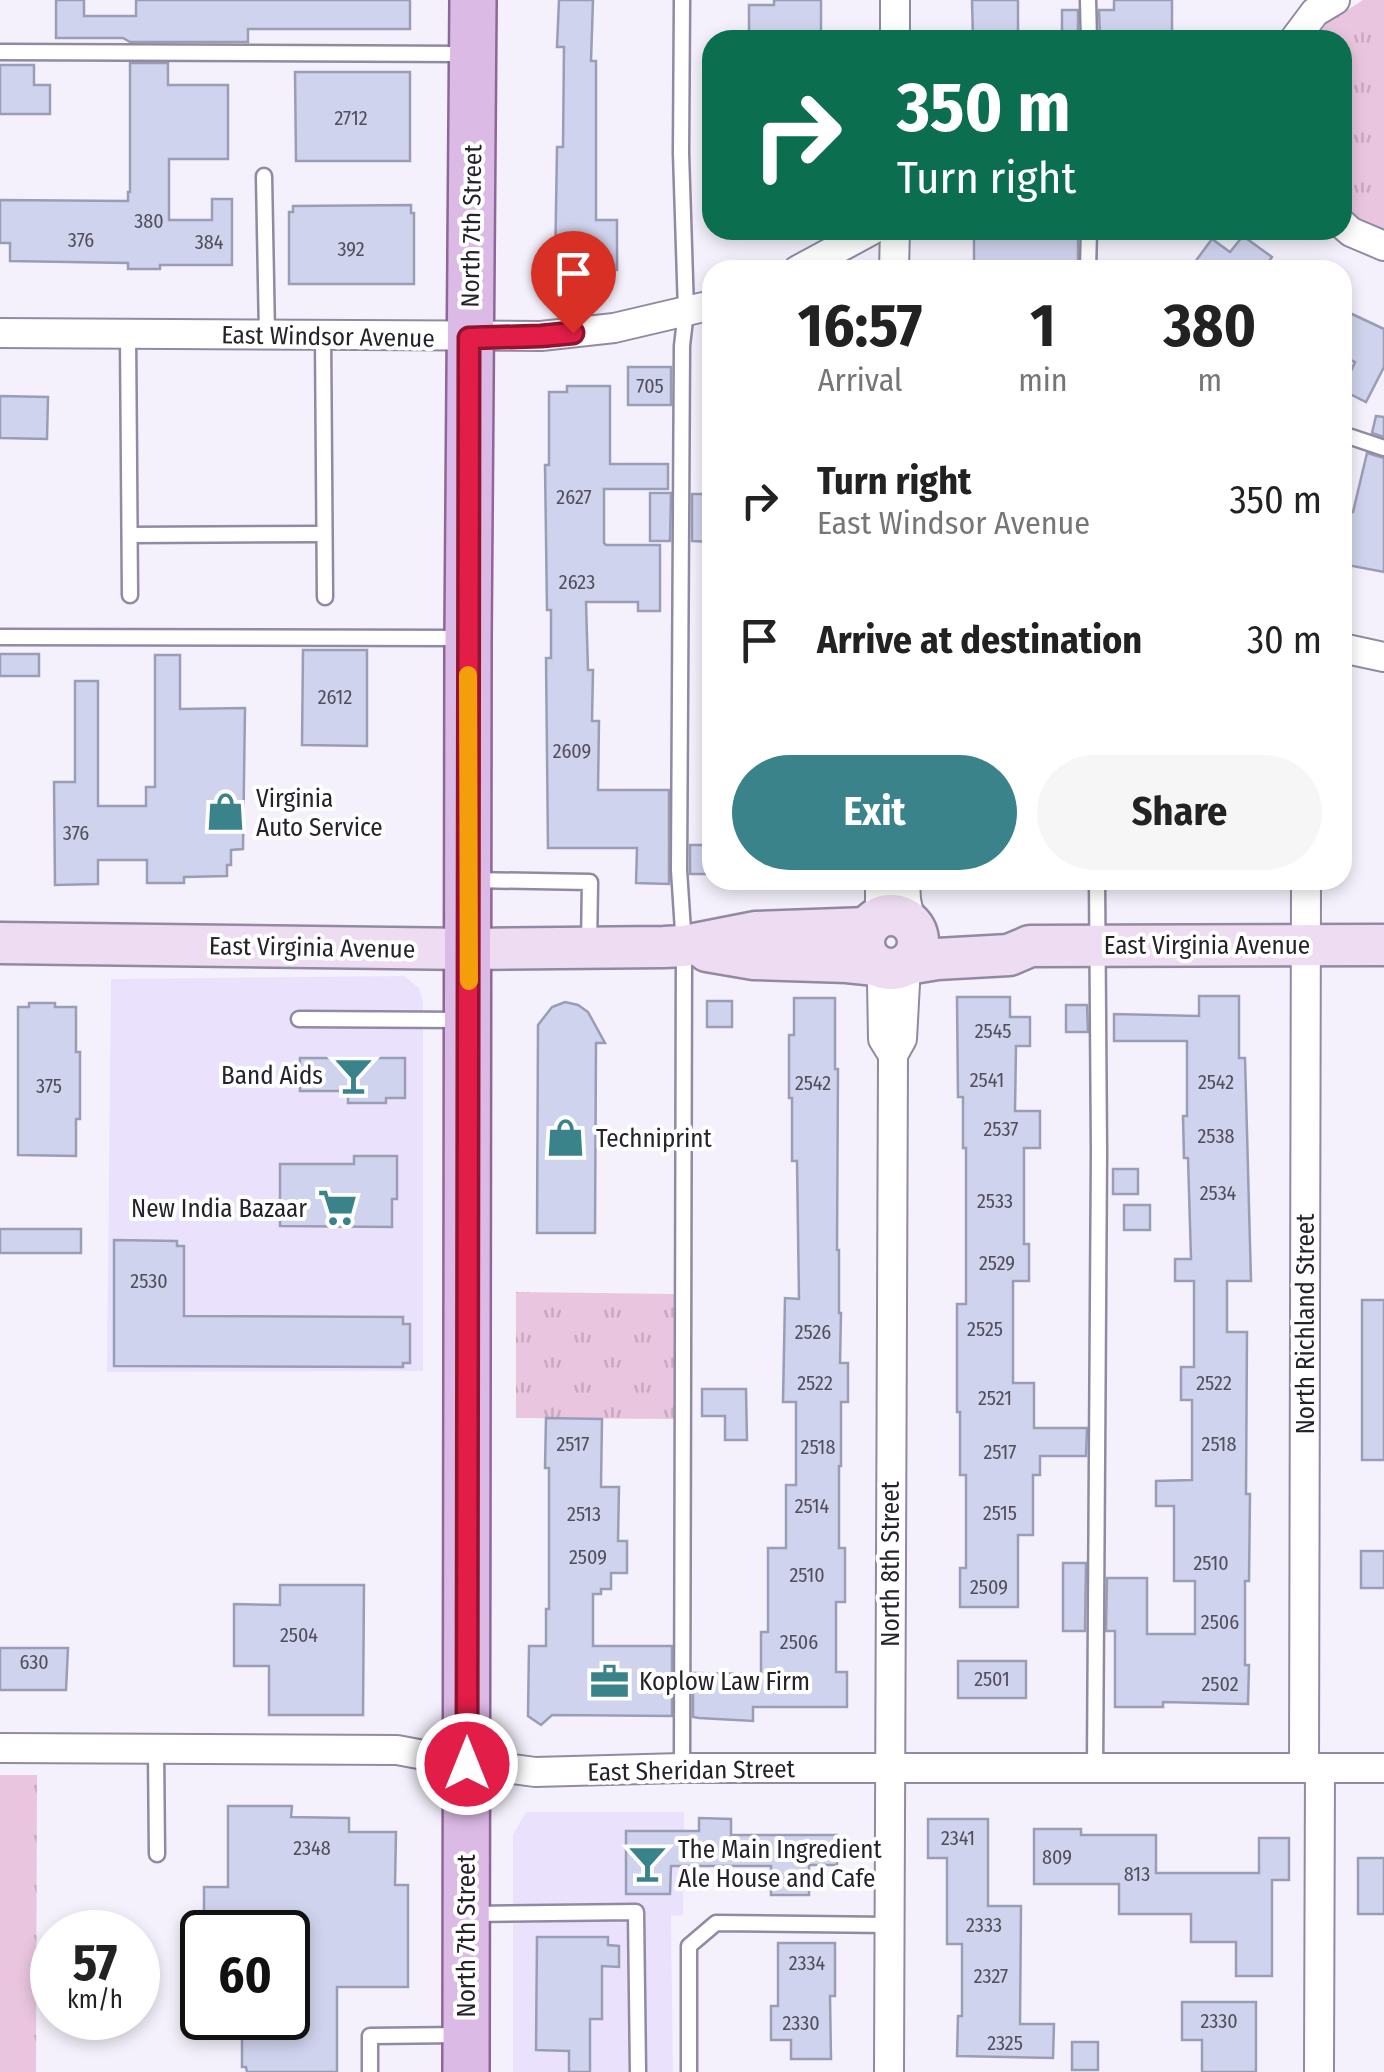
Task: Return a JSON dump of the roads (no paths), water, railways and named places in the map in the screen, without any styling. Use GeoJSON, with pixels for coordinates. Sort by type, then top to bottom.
{"type":"FeatureCollection","features":[{"type":"Feature","properties":{"kind":"main road","name":"North 7th Street"},"geometry":{"type":"LineString","coordinates":[[466,2053],[473,0]]}},
{"type":"Feature","properties":{"kind":"street"},"geometry":{"type":"LineString","coordinates":[[895,0],[895,30]]}},
{"type":"Feature","properties":{"kind":"street"},"geometry":{"type":"LineString","coordinates":[[1302,30],[1315,12],[1335,0]]}},
{"type":"Feature","properties":{"kind":"street"},"geometry":{"type":"LineString","coordinates":[[1352,232],[1384,246]]}},
{"type":"Feature","properties":{"kind":"street"},"geometry":{"type":"LineString","coordinates":[[816,260],[854,240]]}},
{"type":"Feature","properties":{"kind":"street","name":"East Windsor Avenue"},"geometry":{"type":"LineString","coordinates":[[0,333],[541,336],[614,328],[699,308]]}},
{"type":"Feature","properties":{"kind":"street"},"geometry":{"type":"LineString","coordinates":[[1352,650],[1384,657]]}},
{"type":"Feature","properties":{"kind":"street","name":"North 8th Street"},"geometry":{"type":"LineString","coordinates":[[880,890],[880,906],[892,945]]}},
{"type":"Feature","properties":{"kind":"street","name":"North 8th Street"},"geometry":{"type":"LineString","coordinates":[[889,2072],[893,1055],[883,1039],[882,982],[906,890]]}},
{"type":"Feature","properties":{"kind":"street","name":"North Richland Street"},"geometry":{"type":"LineString","coordinates":[[1306,890],[1312,1768],[1319,2072]]}},
{"type":"Feature","properties":{"kind":"street","name":"East Virginia Avenue"},"geometry":{"type":"LineString","coordinates":[[0,943],[469,949],[684,946],[754,960],[808,960],[892,945],[936,927],[1005,934],[1030,946],[1384,945]]}},
{"type":"Feature","properties":{"kind":"street","name":"East Sheridan Street"},"geometry":{"type":"LineString","coordinates":[[0,1748],[397,1750],[535,1772],[1096,1766],[1384,1768]]}},
{"type":"Feature","properties":{"kind":"lane"},"geometry":{"type":"LineString","coordinates":[[682,0],[680,152],[699,308],[682,365],[682,1768]]}},
{"type":"Feature","properties":{"kind":"lane"},"geometry":{"type":"LineString","coordinates":[[1088,0],[1089,30]]}},
{"type":"Feature","properties":{"kind":"lane"},"geometry":{"type":"LineString","coordinates":[[0,52],[472,54]]}},
{"type":"Feature","properties":{"kind":"lane"},"geometry":{"type":"LineString","coordinates":[[264,176],[267,335]]}},
{"type":"Feature","properties":{"kind":"lane"},"geometry":{"type":"LineString","coordinates":[[128,334],[130,595]]}},
{"type":"Feature","properties":{"kind":"lane"},"geometry":{"type":"LineString","coordinates":[[324,336],[324,598]]}},
{"type":"Feature","properties":{"kind":"lane"},"geometry":{"type":"LineString","coordinates":[[1352,437],[1384,448]]}},
{"type":"Feature","properties":{"kind":"lane"},"geometry":{"type":"LineString","coordinates":[[130,535],[324,534]]}},
{"type":"Feature","properties":{"kind":"lane"},"geometry":{"type":"LineString","coordinates":[[0,637],[468,638]]}},
{"type":"Feature","properties":{"kind":"lane"},"geometry":{"type":"LineString","coordinates":[[468,880],[590,882],[589,947]]}},
{"type":"Feature","properties":{"kind":"lane"},"geometry":{"type":"LineString","coordinates":[[1096,1766],[1097,890]]}},
{"type":"Feature","properties":{"kind":"lane"},"geometry":{"type":"LineString","coordinates":[[300,1019],[468,1020]]}},
{"type":"Feature","properties":{"kind":"lane"},"geometry":{"type":"LineString","coordinates":[[156,1749],[157,1854]]}},
{"type":"Feature","properties":{"kind":"lane"},"geometry":{"type":"LineString","coordinates":[[466,1914],[636,1912],[638,2072]]}},
{"type":"Feature","properties":{"kind":"lane"},"geometry":{"type":"LineString","coordinates":[[688,2072],[689,1946],[716,1923],[889,1925]]}},
{"type":"Feature","properties":{"kind":"lane"},"geometry":{"type":"LineString","coordinates":[[370,2072],[370,2036],[466,2053]]}},
{"type":"Feature","properties":{"kind":"place","name":"Virginia Auto Service"},"geometry":{"type":"Point","coordinates":[226,812]}},
{"type":"Feature","properties":{"kind":"place","name":"Band Aids"},"geometry":{"type":"Point","coordinates":[353,1075]}},
{"type":"Feature","properties":{"kind":"place","name":"Techniprint"},"geometry":{"type":"Point","coordinates":[566,1138]}},
{"type":"Feature","properties":{"kind":"place","name":"New India Bazaar"},"geometry":{"type":"Point","coordinates":[337,1208]}},
{"type":"Feature","properties":{"kind":"place","name":"Koplow Law Firm"},"geometry":{"type":"Point","coordinates":[609,1681]}},
{"type":"Feature","properties":{"kind":"place","name":"The Main Ingredient Ale House and Cafe"},"geometry":{"type":"Point","coordinates":[648,1863]}}]}
